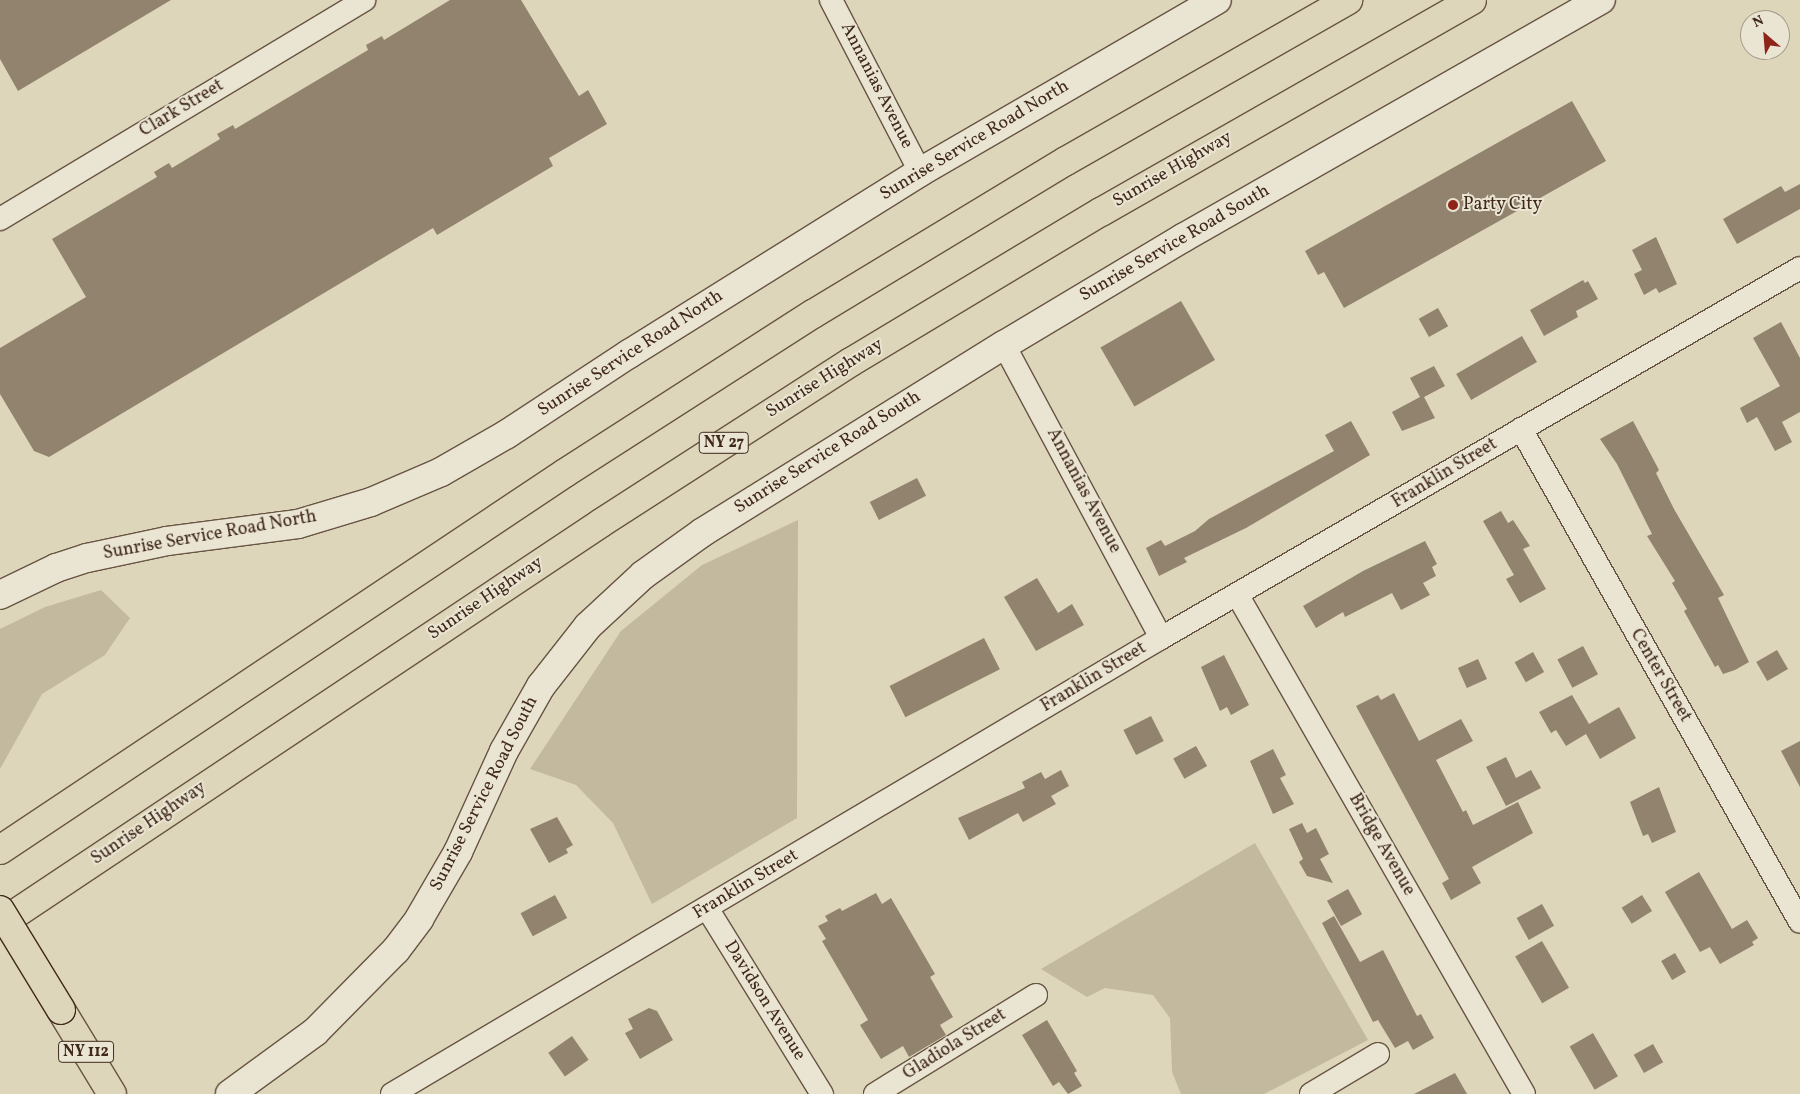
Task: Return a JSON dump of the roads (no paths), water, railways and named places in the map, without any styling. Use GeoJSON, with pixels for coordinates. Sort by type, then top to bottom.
{"type":"FeatureCollection","features":[{"type":"Feature","properties":{"kind":"main road","name":"Sunrise Service Road North"},"geometry":{"type":"LineString","coordinates":[[0,595],[56,568],[87,558],[167,541],[298,524],[371,502],[441,472],[507,434],[629,354],[920,172],[1217,0]]}},
{"type":"Feature","properties":{"kind":"main road"},"geometry":{"type":"LineString","coordinates":[[0,850],[565,473],[796,324],[1058,166],[1348,0]]}},
{"type":"Feature","properties":{"kind":"main road","name":"Sunrise Highway"},"geometry":{"type":"LineString","coordinates":[[0,924],[600,523],[851,362],[1101,212],[1472,0]]}},
{"type":"Feature","properties":{"kind":"main road","name":"Sunrise Service Road South"},"geometry":{"type":"LineString","coordinates":[[230,1094],[315,1032],[396,950],[419,919],[458,852],[520,720],[564,656],[613,601],[643,575],[703,532],[1004,344],[1184,238],[1601,0]]}},
{"type":"Feature","properties":{"kind":"main road","name":"NY 112"},"geometry":{"type":"LineString","coordinates":[[0,910],[112,1094]]}},
{"type":"Feature","properties":{"kind":"street","name":"Clark Street"},"geometry":{"type":"LineString","coordinates":[[0,220],[364,0]]}},
{"type":"Feature","properties":{"kind":"street","name":"Annanias Avenue"},"geometry":{"type":"LineString","coordinates":[[831,0],[920,172]]}},
{"type":"Feature","properties":{"kind":"street","name":"Franklin Street"},"geometry":{"type":"LineString","coordinates":[[392,1094],[1161,638],[1238,596],[1521,429],[1800,268]]}},
{"type":"Feature","properties":{"kind":"street","name":"Annanias Avenue"},"geometry":{"type":"LineString","coordinates":[[1004,344],[1161,638]]}},
{"type":"Feature","properties":{"kind":"street","name":"Center Street"},"geometry":{"type":"LineString","coordinates":[[1521,429],[1800,922]]}},
{"type":"Feature","properties":{"kind":"street","name":"Bridge Avenue"},"geometry":{"type":"LineString","coordinates":[[1238,596],[1524,1094]]}},
{"type":"Feature","properties":{"kind":"street","name":"Davidson Avenue"},"geometry":{"type":"LineString","coordinates":[[707,908],[822,1094]]}},
{"type":"Feature","properties":{"kind":"street","name":"Gladiola Street"},"geometry":{"type":"LineString","coordinates":[[875,1094],[1036,996]]}},
{"type":"Feature","properties":{"kind":"street"},"geometry":{"type":"LineString","coordinates":[[1311,1094],[1378,1054]]}},
{"type":"Feature","properties":{"kind":"place","name":"Party City"},"geometry":{"type":"Point","coordinates":[1453,205]}}]}
